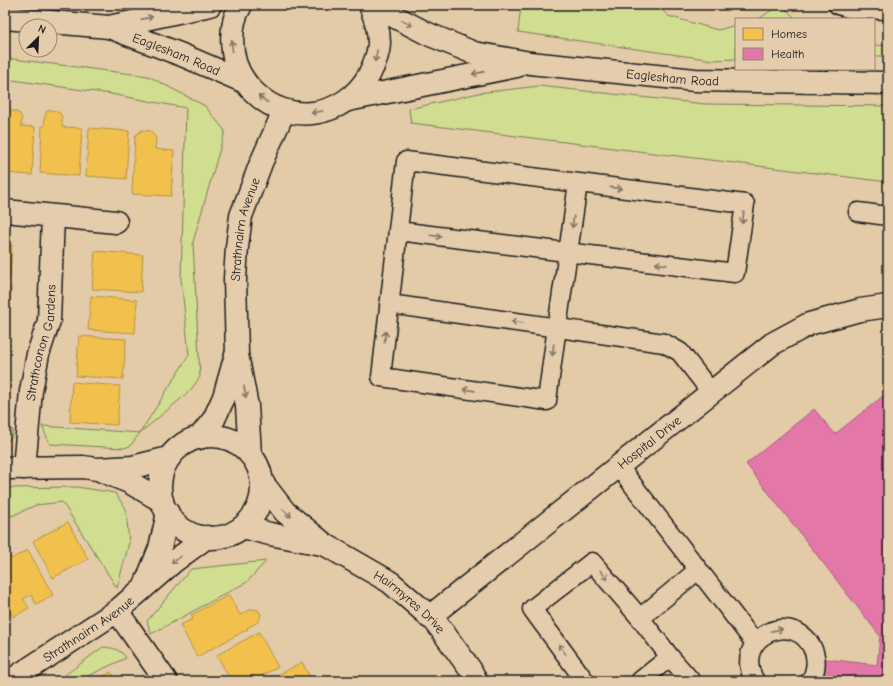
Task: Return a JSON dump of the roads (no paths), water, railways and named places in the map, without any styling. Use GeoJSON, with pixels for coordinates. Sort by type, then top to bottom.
{"type":"FeatureCollection","features":[{"type":"Feature","properties":{"kind":"street","name":"Eaglesham Road"},"geometry":{"type":"LineString","coordinates":[[109,27],[210,5]]}},
{"type":"Feature","properties":{"kind":"street"},"geometry":{"type":"LineString","coordinates":[[241,5],[237,11],[231,36],[234,60],[244,82],[262,100],[284,111],[306,114],[328,110],[348,100],[364,85],[374,66],[379,44],[377,23],[371,5]]}},
{"type":"Feature","properties":{"kind":"street","name":"Eaglesham Road"},"geometry":{"type":"LineString","coordinates":[[371,5],[428,34],[474,53],[530,63],[695,80],[888,83]]}},
{"type":"Feature","properties":{"kind":"street","name":"Eaglesham Road"},"geometry":{"type":"LineString","coordinates":[[5,18],[109,27],[182,55],[244,82]]}},
{"type":"Feature","properties":{"kind":"street","name":"Eaglesham Road"},"geometry":{"type":"LineString","coordinates":[[348,100],[530,63]]}},
{"type":"Feature","properties":{"kind":"street","name":"Strathnairn Avenue"},"geometry":{"type":"LineString","coordinates":[[250,454],[247,406],[237,354],[235,279],[241,216],[261,163],[284,111]]}},
{"type":"Feature","properties":{"kind":"street"},"geometry":{"type":"LineString","coordinates":[[5,211],[53,217],[116,222]]}},
{"type":"Feature","properties":{"kind":"street","name":"Strathconon Gardens"},"geometry":{"type":"LineString","coordinates":[[15,468],[38,354],[49,321],[53,217]]}},
{"type":"Feature","properties":{"kind":"street","name":"Hospital Drive"},"geometry":{"type":"LineString","coordinates":[[430,617],[772,344],[809,324],[860,310],[888,306]]}},
{"type":"Feature","properties":{"kind":"street","name":"Strathnairn Avenue"},"geometry":{"type":"LineString","coordinates":[[199,438],[214,419],[224,397],[237,354]]}},
{"type":"Feature","properties":{"kind":"street","name":"Strathnairn Avenue"},"geometry":{"type":"LineString","coordinates":[[144,587],[160,548],[165,507],[161,487],[163,472],[170,458],[180,447],[194,439],[209,436],[224,438],[238,444],[250,454],[258,468],[262,482],[261,498],[255,513],[243,527],[233,534],[218,538],[202,537],[188,532],[176,524],[165,507]]}},
{"type":"Feature","properties":{"kind":"street"},"geometry":{"type":"LineString","coordinates":[[15,468],[83,467],[97,469],[133,467],[170,458]]}},
{"type":"Feature","properties":{"kind":"street"},"geometry":{"type":"LineString","coordinates":[[97,469],[129,482],[165,507]]}},
{"type":"Feature","properties":{"kind":"street","name":"Hairmyres Drive"},"geometry":{"type":"LineString","coordinates":[[262,482],[285,512],[324,544],[390,582],[430,617],[466,663],[476,681]]}},
{"type":"Feature","properties":{"kind":"street","name":"Hairmyres Drive"},"geometry":{"type":"LineString","coordinates":[[243,527],[270,534],[324,544]]}},
{"type":"Feature","properties":{"kind":"street","name":"Strathnairn Avenue"},"geometry":{"type":"LineString","coordinates":[[10,681],[117,611],[173,562],[207,537]]}},
{"type":"Feature","properties":{"kind":"street"},"geometry":{"type":"LineString","coordinates":[[117,611],[166,681]]}},
{"type":"Feature","properties":{"kind":"lane"},"geometry":{"type":"LineString","coordinates":[[838,5],[851,10],[888,10]]}},
{"type":"Feature","properties":{"kind":"lane"},"geometry":{"type":"LineString","coordinates":[[398,231],[568,253],[735,273],[745,204],[406,161],[381,377],[547,401],[556,327],[568,253],[578,183]]}},
{"type":"Feature","properties":{"kind":"lane"},"geometry":{"type":"LineString","coordinates":[[858,212],[888,216]]}},
{"type":"Feature","properties":{"kind":"lane"},"geometry":{"type":"LineString","coordinates":[[389,304],[664,343],[680,352],[711,392]]}},
{"type":"Feature","properties":{"kind":"lane"},"geometry":{"type":"LineString","coordinates":[[619,467],[755,643]]}},
{"type":"Feature","properties":{"kind":"lane"},"geometry":{"type":"LineString","coordinates":[[585,681],[532,609],[592,562],[691,681]]}},
{"type":"Feature","properties":{"kind":"lane"},"geometry":{"type":"LineString","coordinates":[[640,618],[698,570]]}},
{"type":"Feature","properties":{"kind":"lane"},"geometry":{"type":"LineString","coordinates":[[755,681],[751,674],[749,664],[750,653],[755,643],[763,635],[779,629],[795,631],[804,637],[812,646],[816,656],[816,668],[810,681]]}},
{"type":"Feature","properties":{"kind":"lane"},"geometry":{"type":"LineString","coordinates":[[640,681],[670,657]]}}]}
